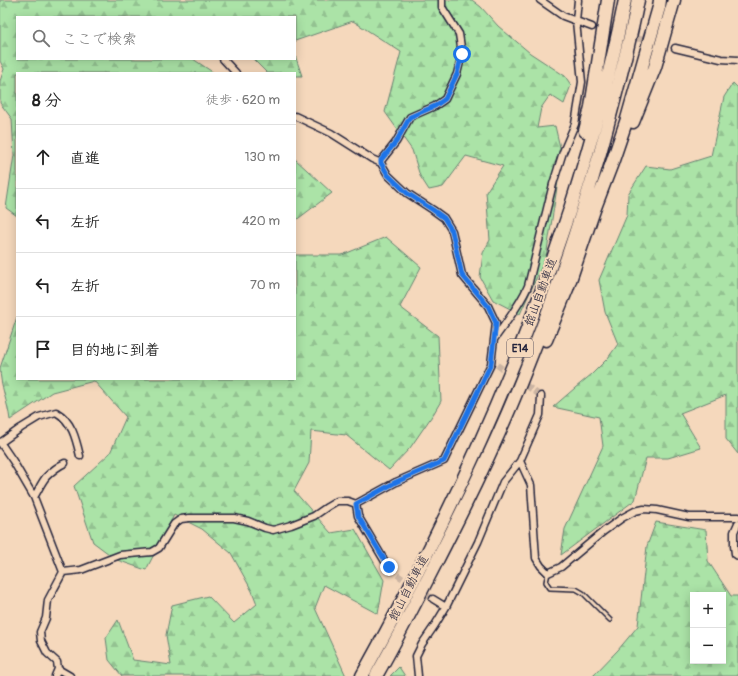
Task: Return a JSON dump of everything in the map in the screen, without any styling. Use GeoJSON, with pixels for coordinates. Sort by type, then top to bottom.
{"type":"FeatureCollection","features":[{"type":"Feature","properties":{"kind":"highway"},"geometry":{"type":"LineString","coordinates":[[578,182],[585,130],[608,0]]}},
{"type":"Feature","properties":{"kind":"highway","name":"館山自動車道"},"geometry":{"type":"LineString","coordinates":[[362,676],[446,516],[512,370],[550,268],[578,182],[606,84],[625,0]]}},
{"type":"Feature","properties":{"kind":"highway","name":"館山自動車道"},"geometry":{"type":"LineString","coordinates":[[376,676],[399,635],[479,476],[523,375],[562,271],[590,185],[606,132],[638,0]]}},
{"type":"Feature","properties":{"kind":"highway"},"geometry":{"type":"LineString","coordinates":[[479,476],[508,430],[567,288],[627,119],[660,0]]}},
{"type":"Feature","properties":{"kind":"highway"},"geometry":{"type":"LineString","coordinates":[[594,210],[627,136],[655,67],[674,0]]}},
{"type":"Feature","properties":{"kind":"street"},"geometry":{"type":"LineString","coordinates":[[381,163],[381,160],[396,142],[410,117],[435,106],[445,99],[457,74],[462,54],[459,34],[442,7],[442,0]]}},
{"type":"Feature","properties":{"kind":"street"},"geometry":{"type":"LineString","coordinates":[[540,0],[563,16],[592,27]]}},
{"type":"Feature","properties":{"kind":"street"},"geometry":{"type":"LineString","coordinates":[[494,339],[514,313],[528,286],[553,184],[563,152],[575,124],[582,82],[576,21],[578,0]]}},
{"type":"Feature","properties":{"kind":"street"},"geometry":{"type":"LineString","coordinates":[[675,48],[721,59],[738,60]]}},
{"type":"Feature","properties":{"kind":"street"},"geometry":{"type":"LineString","coordinates":[[224,60],[235,72]]}},
{"type":"Feature","properties":{"kind":"street"},"geometry":{"type":"LineString","coordinates":[[63,572],[81,570],[120,555],[152,552],[160,548],[174,524],[181,519],[234,518],[248,521],[273,530],[314,516],[337,501],[348,501],[356,504],[396,482],[444,461],[494,365],[494,339],[496,323],[488,306],[462,275],[452,231],[444,218],[407,193],[388,175],[381,163],[372,159],[331,133],[296,116]]}},
{"type":"Feature","properties":{"kind":"street"},"geometry":{"type":"LineString","coordinates":[[418,676],[416,656],[446,606],[478,542],[503,482],[520,461],[540,415],[541,396]]}},
{"type":"Feature","properties":{"kind":"street"},"geometry":{"type":"LineString","coordinates":[[55,676],[58,669],[57,662],[47,653],[41,641],[40,632],[46,618],[48,600],[63,572],[34,497],[0,442],[39,417],[56,412],[62,415],[70,425],[75,436],[80,456]]}},
{"type":"Feature","properties":{"kind":"street"},"geometry":{"type":"LineString","coordinates":[[520,461],[531,485],[536,558],[548,573],[561,567],[604,531],[635,511],[644,509],[657,510],[689,517],[738,517]]}},
{"type":"Feature","properties":{"kind":"street"},"geometry":{"type":"LineString","coordinates":[[34,497],[45,478],[58,466],[65,463]]}},
{"type":"Feature","properties":{"kind":"street"},"geometry":{"type":"LineString","coordinates":[[356,504],[358,516],[390,570]]}},
{"type":"Feature","properties":{"kind":"street"},"geometry":{"type":"LineString","coordinates":[[738,523],[734,532],[734,546],[735,554],[738,556]]}},
{"type":"Feature","properties":{"kind":"street"},"geometry":{"type":"LineString","coordinates":[[433,599],[446,606]]}},
{"type":"Feature","properties":{"kind":"street"},"geometry":{"type":"LineString","coordinates":[[58,669],[70,676]]}},
{"type":"Feature","properties":{"kind":"lane"},"geometry":{"type":"LineString","coordinates":[[548,573],[546,582],[550,588],[576,589],[583,593],[610,620]]}},
{"type":"Feature","properties":{"kind":"green space"},"geometry":{"type":"Polygon","coordinates":[[[0,0],[472,0],[481,7],[498,26],[530,53],[565,76],[571,85],[564,104],[550,95],[541,108],[537,128],[555,126],[562,156],[546,257],[520,314],[493,300],[480,277],[483,253],[490,240],[486,192],[503,166],[466,156],[443,187],[429,190],[420,176],[412,150],[385,112],[401,52],[353,21],[296,41],[296,16],[16,16],[16,60],[194,60],[212,72],[16,72],[16,215],[6,208],[14,155],[12,119],[0,103],[0,81],[4,69],[0,61],[0,0]]]}},
{"type":"Feature","properties":{"kind":"green space"},"geometry":{"type":"Polygon","coordinates":[[[296,58],[302,76],[296,76],[296,72],[266,72],[254,60],[296,60],[296,58]]]}},
{"type":"Feature","properties":{"kind":"green space"},"geometry":{"type":"Polygon","coordinates":[[[733,83],[738,88],[738,454],[726,439],[726,395],[680,413],[701,448],[668,458],[646,458],[635,500],[561,555],[565,529],[603,446],[599,417],[553,407],[592,374],[608,358],[618,344],[605,312],[599,280],[627,215],[628,194],[646,166],[670,169],[711,156],[724,97],[733,83]]]}},
{"type":"Feature","properties":{"kind":"green space"},"geometry":{"type":"Polygon","coordinates":[[[296,160],[332,193],[296,220],[296,160]]]}},
{"type":"Feature","properties":{"kind":"green space"},"geometry":{"type":"Polygon","coordinates":[[[386,237],[421,267],[400,307],[438,336],[441,401],[410,448],[389,470],[346,435],[311,431],[309,463],[294,491],[331,533],[355,529],[384,580],[378,614],[324,585],[315,608],[346,676],[122,676],[109,660],[106,638],[118,620],[133,660],[171,665],[166,635],[172,605],[208,596],[234,623],[257,604],[252,591],[231,553],[202,529],[174,515],[146,570],[117,560],[93,542],[74,486],[110,453],[126,417],[94,381],[52,392],[10,420],[1,381],[0,368],[16,320],[16,380],[296,380],[296,255],[342,255],[386,237]]]}},
{"type":"Feature","properties":{"kind":"green space"},"geometry":{"type":"Polygon","coordinates":[[[656,522],[706,530],[708,561],[731,596],[738,596],[738,676],[593,676],[638,626],[647,546],[656,522]]]}},
{"type":"Feature","properties":{"kind":"green space"},"geometry":{"type":"Polygon","coordinates":[[[399,667],[405,676],[390,676],[399,667]]]}},
{"type":"Feature","properties":{"kind":"tunnel"},"geometry":{"type":"LineString","coordinates":[[592,27],[619,34]]}},
{"type":"Feature","properties":{"kind":"tunnel"},"geometry":{"type":"LineString","coordinates":[[628,36],[675,48]]}},
{"type":"Feature","properties":{"kind":"tunnel"},"geometry":{"type":"LineString","coordinates":[[497,365],[541,396]]}},
{"type":"Feature","properties":{"kind":"tunnel"},"geometry":{"type":"LineString","coordinates":[[390,570],[412,585]]}},
{"type":"Feature","properties":{"kind":"tunnel"},"geometry":{"type":"LineString","coordinates":[[420,590],[433,599]]}},
{"type":"Feature","properties":{"kind":"route"},"geometry":{"type":"LineString","coordinates":[[389,567],[358,516],[356,504],[396,482],[444,461],[491,364],[496,323],[488,306],[462,275],[452,231],[444,218],[407,193],[388,175],[381,163],[381,160],[396,142],[410,117],[435,106],[445,99],[457,74],[462,54]]}}]}
